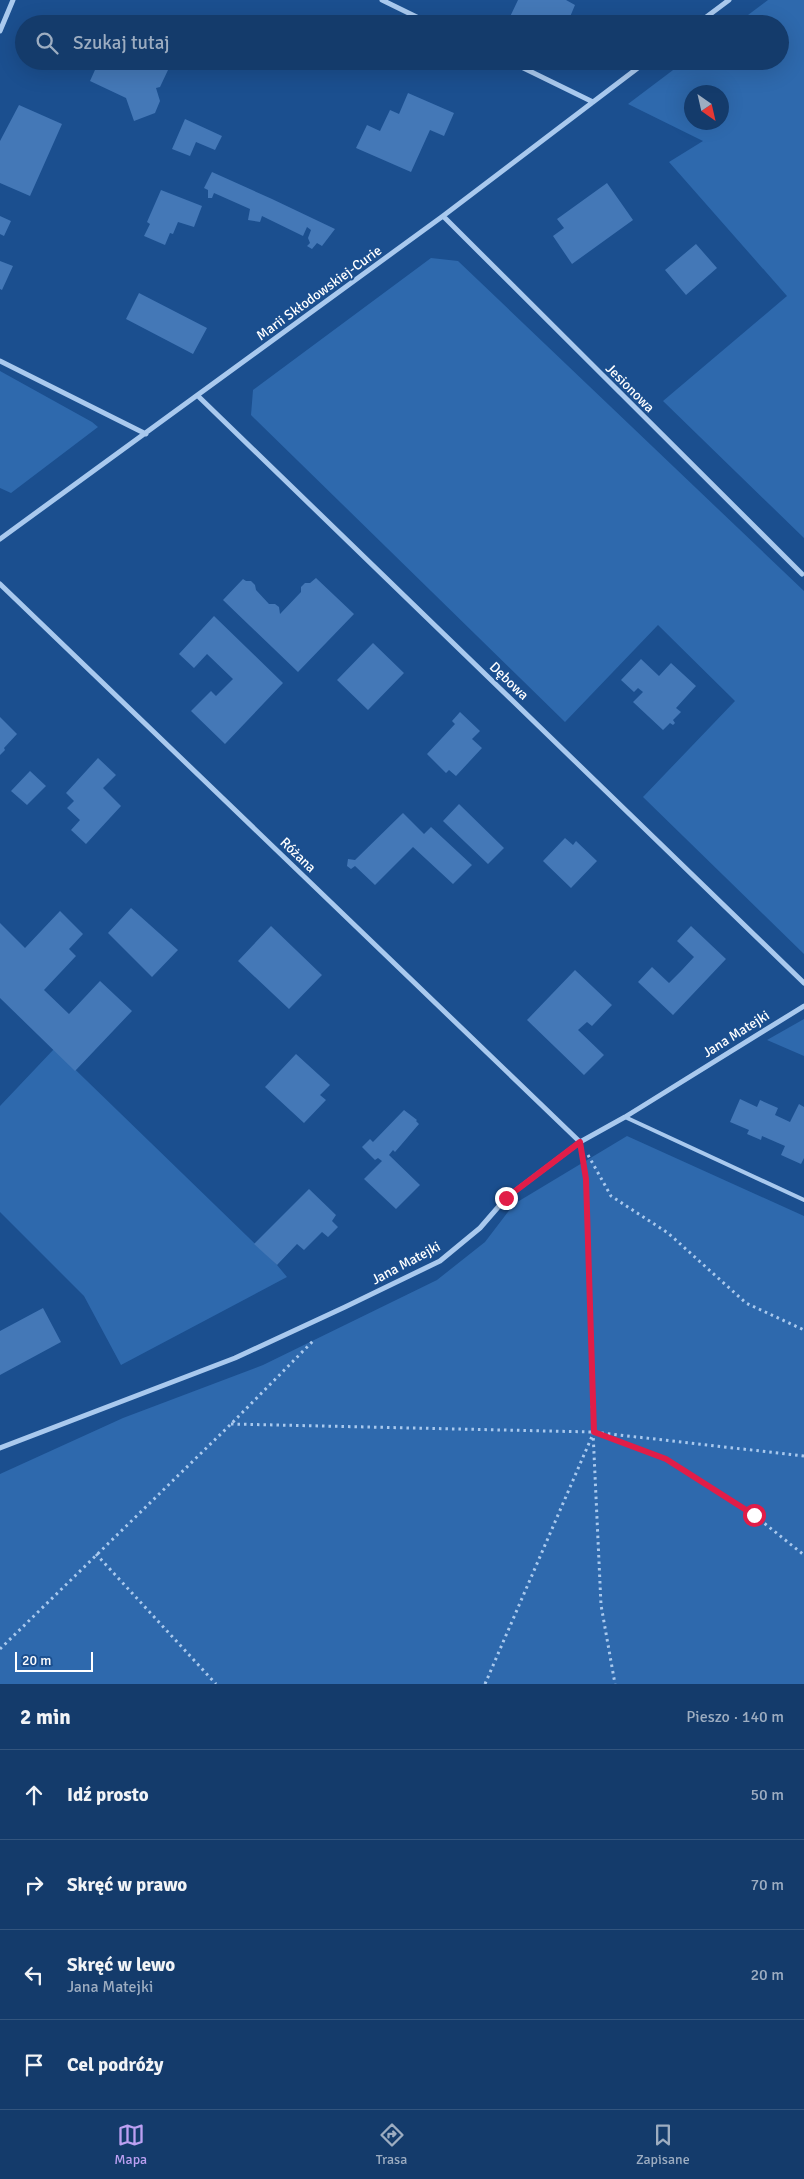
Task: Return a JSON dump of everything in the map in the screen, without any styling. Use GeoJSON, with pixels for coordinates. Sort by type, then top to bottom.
{"type":"FeatureCollection","features":[{"type":"Feature","properties":{"kind":"street"},"geometry":{"type":"LineString","coordinates":[[0,31],[14,0]]}},
{"type":"Feature","properties":{"kind":"street"},"geometry":{"type":"LineString","coordinates":[[382,0],[413,15]]}},
{"type":"Feature","properties":{"kind":"street"},"geometry":{"type":"LineString","coordinates":[[709,15],[729,0]]}},
{"type":"Feature","properties":{"kind":"street"},"geometry":{"type":"LineString","coordinates":[[527,70],[593,102]]}},
{"type":"Feature","properties":{"kind":"street","name":"Marii Skłodowskiej-Curie"},"geometry":{"type":"LineString","coordinates":[[0,539],[442,216],[635,70]]}},
{"type":"Feature","properties":{"kind":"street","name":"Jesionowa"},"geometry":{"type":"LineString","coordinates":[[442,216],[802,574]]}},
{"type":"Feature","properties":{"kind":"street"},"geometry":{"type":"LineString","coordinates":[[0,361],[146,434]]}},
{"type":"Feature","properties":{"kind":"street","name":"Dębowa"},"geometry":{"type":"LineString","coordinates":[[198,396],[804,983]]}},
{"type":"Feature","properties":{"kind":"street","name":"Różana"},"geometry":{"type":"LineString","coordinates":[[0,584],[580,1142]]}},
{"type":"Feature","properties":{"kind":"street","name":"Jana Matejki"},"geometry":{"type":"LineString","coordinates":[[0,1448],[235,1358],[345,1308],[440,1261],[480,1228],[506,1198],[580,1142],[804,1006]]}},
{"type":"Feature","properties":{"kind":"lane"},"geometry":{"type":"LineString","coordinates":[[624,1117],[804,1200]]}},
{"type":"Feature","properties":{"kind":"path"},"geometry":{"type":"LineString","coordinates":[[580,1142],[611,1196],[668,1233],[746,1303],[804,1330]]}},
{"type":"Feature","properties":{"kind":"path"},"geometry":{"type":"LineString","coordinates":[[580,1142],[586,1179],[601,1605],[615,1684]]}},
{"type":"Feature","properties":{"kind":"path"},"geometry":{"type":"LineString","coordinates":[[0,1649],[318,1335]]}},
{"type":"Feature","properties":{"kind":"path"},"geometry":{"type":"LineString","coordinates":[[230,1424],[594,1432],[804,1456]]}},
{"type":"Feature","properties":{"kind":"path"},"geometry":{"type":"LineString","coordinates":[[594,1432],[666,1459],[754,1515],[804,1555]]}},
{"type":"Feature","properties":{"kind":"path"},"geometry":{"type":"LineString","coordinates":[[485,1684],[594,1432]]}},
{"type":"Feature","properties":{"kind":"path"},"geometry":{"type":"LineString","coordinates":[[96,1554],[216,1684]]}},
{"type":"Feature","properties":{"kind":"shaded area"},"geometry":{"type":"Polygon","coordinates":[[[768,0],[804,0],[804,538],[663,401],[787,296],[669,162],[703,141],[628,104],[673,70],[789,70],[789,15],[748,15],[768,0]]]}},
{"type":"Feature","properties":{"kind":"shaded area"},"geometry":{"type":"Polygon","coordinates":[[[431,258],[458,261],[804,591],[804,954],[643,797],[735,701],[658,625],[565,722],[251,415],[253,390],[431,258]]]}},
{"type":"Feature","properties":{"kind":"shaded area"},"geometry":{"type":"Polygon","coordinates":[[[0,371],[98,427],[11,493],[0,488],[0,371]]]}},
{"type":"Feature","properties":{"kind":"shaded area"},"geometry":{"type":"Polygon","coordinates":[[[804,1019],[804,1056],[767,1040],[804,1019]]]}},
{"type":"Feature","properties":{"kind":"shaded area"},"geometry":{"type":"Polygon","coordinates":[[[54,1049],[277,1265],[287,1277],[121,1365],[84,1296],[0,1212],[0,1106],[54,1049]]]}},
{"type":"Feature","properties":{"kind":"shaded area"},"geometry":{"type":"Polygon","coordinates":[[[627,1136],[804,1216],[804,1684],[0,1684],[0,1474],[123,1418],[263,1365],[437,1280],[485,1242],[514,1204],[627,1136]]]}},
{"type":"Feature","properties":{"kind":"building"},"geometry":{"type":"Polygon","coordinates":[[[518,0],[566,0],[575,5],[571,15],[511,15],[518,0]]]}},
{"type":"Feature","properties":{"kind":"building"},"geometry":{"type":"Polygon","coordinates":[[[95,70],[168,70],[160,87],[156,88],[160,101],[155,113],[134,121],[126,98],[90,81],[95,70]]]}},
{"type":"Feature","properties":{"kind":"building"},"geometry":{"type":"Polygon","coordinates":[[[408,93],[454,113],[444,136],[430,130],[411,172],[356,148],[367,125],[380,131],[390,110],[399,114],[408,93]]]}},
{"type":"Feature","properties":{"kind":"building"},"geometry":{"type":"Polygon","coordinates":[[[19,105],[62,124],[30,196],[0,183],[0,141],[19,105]]]}},
{"type":"Feature","properties":{"kind":"building"},"geometry":{"type":"Polygon","coordinates":[[[185,119],[222,136],[215,150],[196,142],[190,156],[172,149],[185,119]]]}},
{"type":"Feature","properties":{"kind":"building"},"geometry":{"type":"Polygon","coordinates":[[[212,172],[335,229],[322,246],[317,243],[312,249],[307,246],[310,243],[308,238],[311,230],[307,227],[303,236],[262,216],[260,222],[248,220],[250,209],[214,193],[212,198],[208,198],[208,190],[204,188],[212,172]]]}},
{"type":"Feature","properties":{"kind":"building"},"geometry":{"type":"Polygon","coordinates":[[[607,183],[633,220],[572,264],[553,236],[564,228],[557,219],[607,183]]]}},
{"type":"Feature","properties":{"kind":"building"},"geometry":{"type":"Polygon","coordinates":[[[161,190],[202,206],[194,227],[178,222],[173,234],[170,233],[165,245],[144,236],[150,224],[147,222],[161,190]]]}},
{"type":"Feature","properties":{"kind":"building"},"geometry":{"type":"Polygon","coordinates":[[[0,216],[11,221],[4,236],[0,234],[0,216]]]}},
{"type":"Feature","properties":{"kind":"building"},"geometry":{"type":"Polygon","coordinates":[[[696,244],[717,268],[686,295],[665,270],[696,244]]]}},
{"type":"Feature","properties":{"kind":"building"},"geometry":{"type":"Polygon","coordinates":[[[0,261],[13,266],[2,290],[0,289],[0,261]]]}},
{"type":"Feature","properties":{"kind":"building"},"geometry":{"type":"Polygon","coordinates":[[[139,293],[207,328],[193,354],[126,319],[139,293]]]}},
{"type":"Feature","properties":{"kind":"building"},"geometry":{"type":"Polygon","coordinates":[[[316,578],[354,614],[298,672],[223,600],[243,579],[251,581],[255,585],[256,590],[269,604],[275,604],[279,607],[280,614],[301,592],[301,587],[305,583],[310,583],[316,578]]]}},
{"type":"Feature","properties":{"kind":"building"},"geometry":{"type":"Polygon","coordinates":[[[214,616],[283,683],[225,744],[191,711],[211,691],[216,696],[233,679],[207,654],[194,668],[179,654],[214,616]]]}},
{"type":"Feature","properties":{"kind":"building"},"geometry":{"type":"Polygon","coordinates":[[[373,643],[404,673],[368,710],[337,680],[373,643]]]}},
{"type":"Feature","properties":{"kind":"building"},"geometry":{"type":"Polygon","coordinates":[[[641,659],[659,676],[671,663],[696,686],[676,708],[681,712],[673,720],[675,723],[673,725],[670,723],[663,730],[633,702],[643,692],[638,688],[634,692],[621,680],[641,659]]]}},
{"type":"Feature","properties":{"kind":"building"},"geometry":{"type":"Polygon","coordinates":[[[460,712],[480,731],[472,739],[482,748],[456,776],[449,770],[446,773],[427,754],[455,724],[452,721],[460,712]]]}},
{"type":"Feature","properties":{"kind":"building"},"geometry":{"type":"Polygon","coordinates":[[[0,717],[17,734],[0,755],[0,717]]]}},
{"type":"Feature","properties":{"kind":"building"},"geometry":{"type":"Polygon","coordinates":[[[98,758],[116,775],[103,788],[121,806],[86,844],[71,830],[80,820],[67,808],[74,801],[66,793],[98,758]]]}},
{"type":"Feature","properties":{"kind":"building"},"geometry":{"type":"Polygon","coordinates":[[[30,771],[46,786],[27,805],[11,791],[30,771]]]}},
{"type":"Feature","properties":{"kind":"building"},"geometry":{"type":"Polygon","coordinates":[[[459,804],[504,848],[488,864],[443,821],[459,804]]]}},
{"type":"Feature","properties":{"kind":"building"},"geometry":{"type":"Polygon","coordinates":[[[403,813],[424,834],[431,827],[472,865],[453,884],[413,847],[375,885],[355,866],[351,869],[347,866],[348,859],[355,860],[403,813]]]}},
{"type":"Feature","properties":{"kind":"building"},"geometry":{"type":"Polygon","coordinates":[[[565,838],[573,845],[576,841],[597,861],[571,888],[543,861],[565,838]]]}},
{"type":"Feature","properties":{"kind":"building"},"geometry":{"type":"Polygon","coordinates":[[[131,908],[178,950],[152,977],[108,933],[131,908]]]}},
{"type":"Feature","properties":{"kind":"building"},"geometry":{"type":"Polygon","coordinates":[[[60,911],[83,934],[69,949],[76,956],[44,990],[69,1014],[100,981],[132,1011],[75,1071],[0,998],[0,923],[25,948],[60,911]]]}},
{"type":"Feature","properties":{"kind":"building"},"geometry":{"type":"Polygon","coordinates":[[[271,926],[322,975],[289,1009],[238,961],[271,926]]]}},
{"type":"Feature","properties":{"kind":"building"},"geometry":{"type":"Polygon","coordinates":[[[691,926],[726,959],[673,1015],[638,982],[652,967],[669,983],[682,970],[694,957],[677,941],[691,926]]]}},
{"type":"Feature","properties":{"kind":"building"},"geometry":{"type":"Polygon","coordinates":[[[575,970],[612,1005],[592,1026],[587,1022],[578,1030],[604,1055],[584,1075],[527,1020],[575,970]]]}},
{"type":"Feature","properties":{"kind":"building"},"geometry":{"type":"Polygon","coordinates":[[[296,1054],[330,1085],[320,1095],[326,1100],[304,1123],[265,1087],[296,1054]]]}},
{"type":"Feature","properties":{"kind":"building"},"geometry":{"type":"Polygon","coordinates":[[[740,1099],[757,1107],[760,1100],[778,1108],[775,1115],[790,1122],[799,1104],[804,1107],[804,1158],[801,1164],[781,1155],[785,1146],[762,1136],[761,1140],[747,1134],[749,1130],[730,1122],[740,1099]]]}},
{"type":"Feature","properties":{"kind":"building"},"geometry":{"type":"Polygon","coordinates":[[[404,1110],[417,1120],[419,1124],[395,1152],[393,1150],[389,1155],[420,1185],[396,1209],[364,1179],[382,1161],[378,1158],[375,1160],[362,1147],[370,1139],[373,1142],[404,1110]]]}},
{"type":"Feature","properties":{"kind":"building"},"geometry":{"type":"Polygon","coordinates":[[[309,1189],[336,1215],[332,1221],[338,1227],[328,1237],[322,1232],[304,1250],[297,1244],[277,1265],[254,1244],[309,1189]]]}},
{"type":"Feature","properties":{"kind":"building"},"geometry":{"type":"Polygon","coordinates":[[[43,1308],[61,1342],[0,1375],[0,1331],[43,1308]]]}},
{"type":"Feature","properties":{"kind":"route"},"geometry":{"type":"LineString","coordinates":[[506,1198],[580,1142],[586,1179],[594,1432],[666,1459],[754,1515]]}}]}
